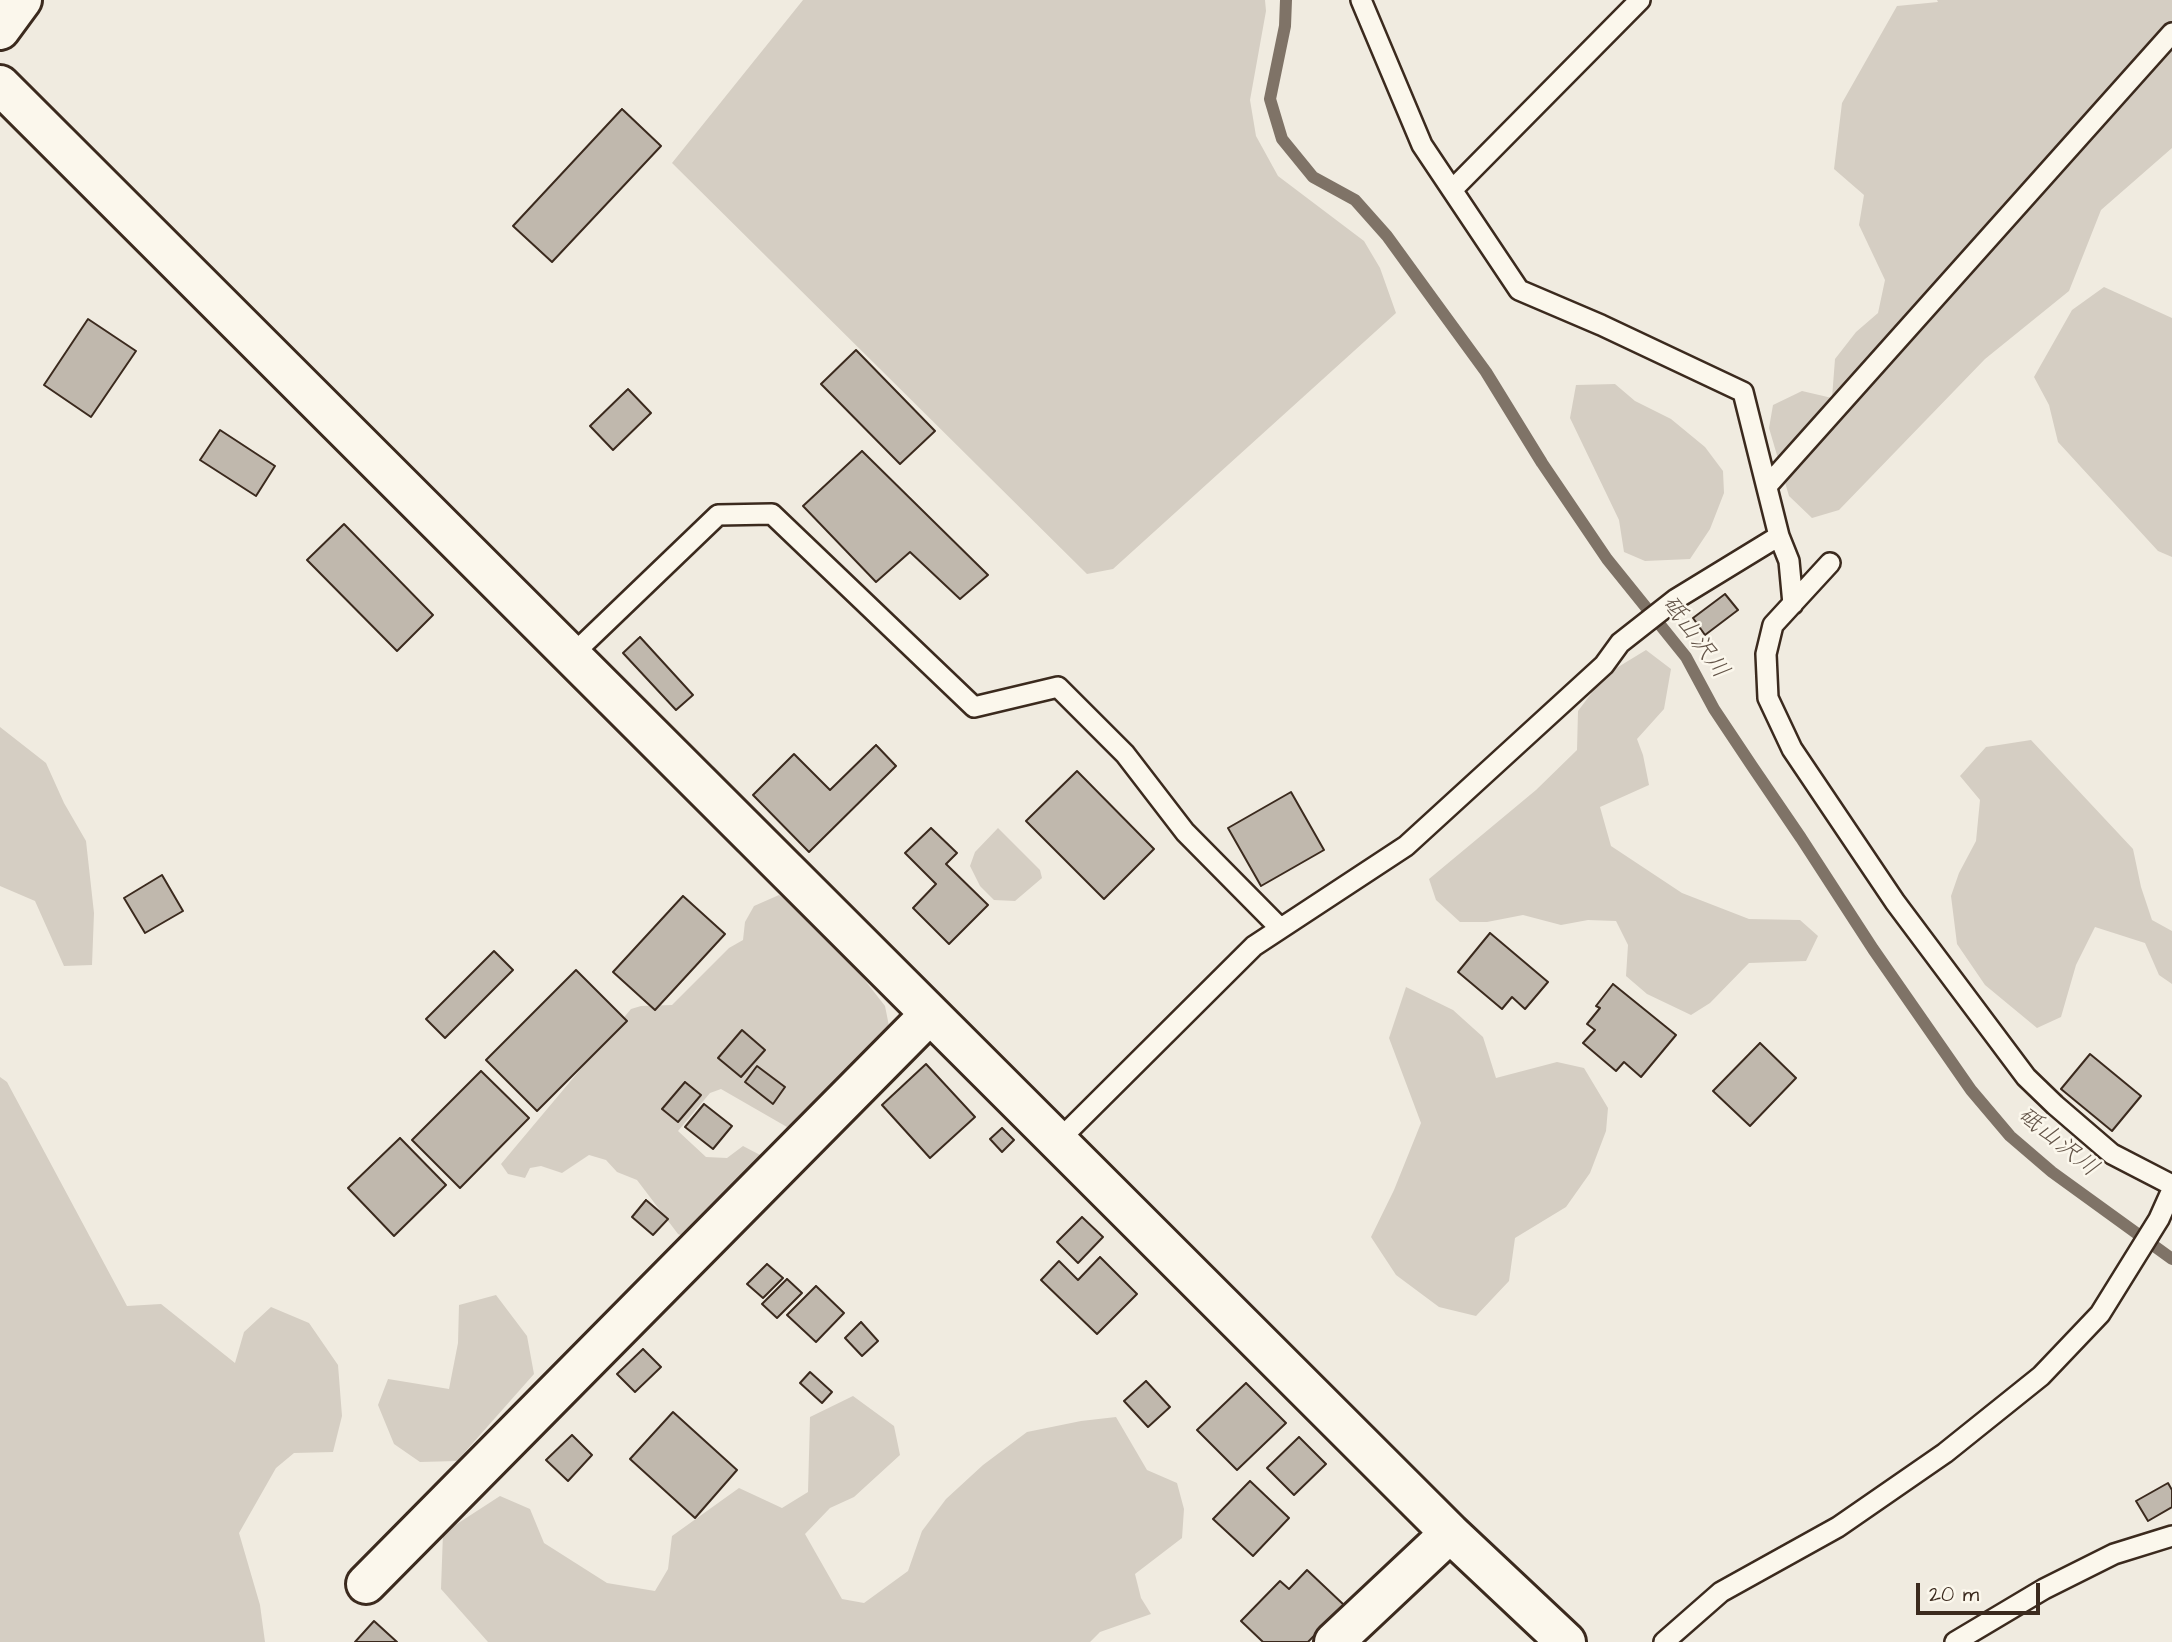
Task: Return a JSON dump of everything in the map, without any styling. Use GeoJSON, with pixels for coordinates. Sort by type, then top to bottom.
{"type":"FeatureCollection","features":[{"type":"Feature","properties":{"kind":"street"},"geometry":{"type":"LineString","coordinates":[[0,30],[22,0]]}},
{"type":"Feature","properties":{"kind":"street"},"geometry":{"type":"LineString","coordinates":[[0,85],[1450,1534],[1566,1642]]}},
{"type":"Feature","properties":{"kind":"street"},"geometry":{"type":"LineString","coordinates":[[366,1584],[929,1015]]}},
{"type":"Feature","properties":{"kind":"street"},"geometry":{"type":"LineString","coordinates":[[1334,1642],[1450,1534]]}},
{"type":"Feature","properties":{"kind":"lane"},"geometry":{"type":"LineString","coordinates":[[1361,0],[1422,145],[1519,290],[1744,392],[1779,536],[1789,561],[1793,604]]}},
{"type":"Feature","properties":{"kind":"lane"},"geometry":{"type":"LineString","coordinates":[[1453,189],[1640,0]]}},
{"type":"Feature","properties":{"kind":"lane"},"geometry":{"type":"LineString","coordinates":[[1767,486],[2172,33]]}},
{"type":"Feature","properties":{"kind":"lane"},"geometry":{"type":"LineString","coordinates":[[571,656],[718,515],[772,514],[974,707],[1058,687],[1125,754],[1185,832],[1280,928]]}},
{"type":"Feature","properties":{"kind":"lane"},"geometry":{"type":"LineString","coordinates":[[1058,1141],[1254,946],[1406,846],[1604,665],[1620,643],[1676,599],[1779,536]]}},
{"type":"Feature","properties":{"kind":"lane"},"geometry":{"type":"LineString","coordinates":[[1664,1642],[1721,1592],[1838,1527],[1945,1453],[2041,1376],[2100,1314],[2159,1219],[2172,1188],[2112,1154],[2026,1077],[1895,902],[1792,750],[1768,698],[1766,654],[1773,625],[1830,563]]}},
{"type":"Feature","properties":{"kind":"lane"},"geometry":{"type":"LineString","coordinates":[[1955,1642],[2114,1553],[2172,1536]]}},
{"type":"Feature","properties":{"kind":"shaded area"},"geometry":{"type":"Polygon","coordinates":[[[803,0],[1265,0],[1266,11],[1250,100],[1256,136],[1278,176],[1364,241],[1380,268],[1396,313],[1113,569],[1087,574],[672,163],[803,0]]]}},
{"type":"Feature","properties":{"kind":"shaded area"},"geometry":{"type":"Polygon","coordinates":[[[1937,0],[2172,0],[2172,148],[2101,210],[2069,291],[1985,359],[1839,510],[1812,518],[1789,496],[1769,428],[1773,405],[1802,391],[1832,398],[1835,359],[1856,332],[1878,313],[1885,280],[1859,225],[1864,195],[1834,169],[1842,103],[1897,6],[1938,2],[1937,0]]]}},
{"type":"Feature","properties":{"kind":"shaded area"},"geometry":{"type":"Polygon","coordinates":[[[2104,287],[2172,318],[2172,557],[2158,551],[2058,442],[2049,405],[2034,377],[2072,310],[2104,287]]]}},
{"type":"Feature","properties":{"kind":"shaded area"},"geometry":{"type":"Polygon","coordinates":[[[1615,384],[1635,401],[1671,419],[1705,447],[1723,471],[1724,493],[1710,529],[1690,559],[1645,561],[1624,552],[1619,520],[1570,418],[1576,385],[1615,384]]]}},
{"type":"Feature","properties":{"kind":"shaded area"},"geometry":{"type":"Polygon","coordinates":[[[1646,650],[1671,669],[1664,709],[1637,739],[1649,785],[1600,807],[1611,846],[1682,893],[1749,919],[1800,920],[1818,936],[1806,961],[1749,963],[1710,1003],[1691,1015],[1647,994],[1626,976],[1628,945],[1616,921],[1588,920],[1561,925],[1523,915],[1487,922],[1460,922],[1436,900],[1429,879],[1536,790],[1577,750],[1578,711],[1605,675],[1646,650]]]}},
{"type":"Feature","properties":{"kind":"shaded area"},"geometry":{"type":"Polygon","coordinates":[[[0,727],[46,763],[64,803],[86,841],[94,913],[92,965],[64,966],[35,901],[0,886],[0,727]]]}},
{"type":"Feature","properties":{"kind":"shaded area"},"geometry":{"type":"Polygon","coordinates":[[[2031,740],[2133,849],[2152,920],[2172,931],[2172,984],[2159,975],[2145,943],[2095,927],[2076,965],[2061,1017],[2037,1028],[1985,985],[1957,944],[1951,896],[1959,873],[1976,841],[1980,800],[1960,776],[1986,747],[2031,740]]]}},
{"type":"Feature","properties":{"kind":"shaded area"},"geometry":{"type":"Polygon","coordinates":[[[998,828],[1040,870],[1042,878],[1015,901],[994,900],[980,886],[970,866],[975,852],[998,828]]]}},
{"type":"Feature","properties":{"kind":"shaded area"},"geometry":{"type":"Polygon","coordinates":[[[779,895],[801,911],[839,947],[885,1006],[889,1026],[865,1053],[847,1068],[838,1098],[808,1118],[787,1127],[721,1089],[710,1093],[678,1131],[706,1157],[727,1158],[743,1146],[764,1157],[690,1239],[678,1234],[637,1180],[617,1172],[606,1160],[589,1155],[562,1173],[541,1166],[530,1168],[525,1178],[508,1174],[501,1164],[631,1009],[672,1005],[729,948],[743,940],[745,922],[754,906],[779,895]]]}},
{"type":"Feature","properties":{"kind":"shaded area"},"geometry":{"type":"Polygon","coordinates":[[[1406,987],[1453,1010],[1483,1037],[1496,1078],[1557,1062],[1584,1068],[1608,1108],[1606,1131],[1590,1173],[1566,1207],[1515,1238],[1509,1281],[1476,1316],[1439,1307],[1396,1275],[1371,1237],[1394,1190],[1421,1123],[1389,1038],[1406,987]]]}},
{"type":"Feature","properties":{"kind":"shaded area"},"geometry":{"type":"Polygon","coordinates":[[[0,1077],[7,1082],[127,1306],[161,1304],[235,1363],[244,1332],[271,1307],[309,1323],[338,1365],[342,1416],[333,1452],[294,1453],[276,1468],[239,1533],[260,1605],[265,1642],[0,1642],[0,1077]]]}},
{"type":"Feature","properties":{"kind":"shaded area"},"geometry":{"type":"Polygon","coordinates":[[[496,1295],[527,1336],[534,1374],[457,1461],[420,1462],[394,1444],[378,1405],[388,1379],[449,1389],[458,1343],[459,1305],[496,1295]]]}},
{"type":"Feature","properties":{"kind":"shaded area"},"geometry":{"type":"Polygon","coordinates":[[[853,1396],[894,1426],[900,1455],[854,1497],[830,1508],[805,1534],[842,1599],[864,1603],[908,1571],[922,1531],[946,1499],[983,1465],[1027,1432],[1116,1417],[1147,1470],[1177,1483],[1184,1509],[1182,1538],[1135,1574],[1141,1598],[1151,1614],[1100,1632],[1090,1642],[488,1642],[441,1589],[443,1533],[500,1496],[530,1509],[544,1543],[607,1583],[655,1591],[668,1569],[672,1536],[739,1488],[782,1508],[808,1492],[810,1417],[853,1396]]]}},
{"type":"Feature","properties":{"kind":"building"},"geometry":{"type":"Polygon","coordinates":[[[622,109],[661,146],[552,262],[513,226],[622,109]]]}},
{"type":"Feature","properties":{"kind":"building"},"geometry":{"type":"Polygon","coordinates":[[[88,319],[136,351],[91,417],[44,385],[88,319]]]}},
{"type":"Feature","properties":{"kind":"building"},"geometry":{"type":"Polygon","coordinates":[[[856,350],[935,431],[900,464],[821,384],[856,350]]]}},
{"type":"Feature","properties":{"kind":"building"},"geometry":{"type":"Polygon","coordinates":[[[628,389],[651,413],[613,450],[590,426],[628,389]]]}},
{"type":"Feature","properties":{"kind":"building"},"geometry":{"type":"Polygon","coordinates":[[[220,430],[275,466],[256,496],[200,460],[220,430]]]}},
{"type":"Feature","properties":{"kind":"building"},"geometry":{"type":"Polygon","coordinates":[[[862,451],[988,575],[960,599],[910,552],[876,582],[803,506],[862,451]]]}},
{"type":"Feature","properties":{"kind":"building"},"geometry":{"type":"Polygon","coordinates":[[[344,524],[433,615],[397,651],[307,560],[344,524]]]}},
{"type":"Feature","properties":{"kind":"building"},"geometry":{"type":"Polygon","coordinates":[[[1725,594],[1738,610],[1705,635],[1693,618],[1725,594]]]}},
{"type":"Feature","properties":{"kind":"building"},"geometry":{"type":"Polygon","coordinates":[[[640,637],[693,695],[676,710],[623,653],[640,637]]]}},
{"type":"Feature","properties":{"kind":"building"},"geometry":{"type":"Polygon","coordinates":[[[876,745],[896,766],[809,852],[753,795],[794,754],[830,790],[876,745]]]}},
{"type":"Feature","properties":{"kind":"building"},"geometry":{"type":"Polygon","coordinates":[[[1077,771],[1154,849],[1104,899],[1026,821],[1077,771]]]}},
{"type":"Feature","properties":{"kind":"building"},"geometry":{"type":"Polygon","coordinates":[[[1291,792],[1324,850],[1261,886],[1228,828],[1291,792]]]}},
{"type":"Feature","properties":{"kind":"building"},"geometry":{"type":"Polygon","coordinates":[[[931,828],[957,853],[946,864],[988,905],[949,944],[913,908],[936,884],[905,853],[931,828]]]}},
{"type":"Feature","properties":{"kind":"building"},"geometry":{"type":"Polygon","coordinates":[[[162,875],[183,911],[145,933],[124,898],[162,875]]]}},
{"type":"Feature","properties":{"kind":"building"},"geometry":{"type":"Polygon","coordinates":[[[683,896],[725,934],[655,1010],[613,972],[683,896]]]}},
{"type":"Feature","properties":{"kind":"building"},"geometry":{"type":"Polygon","coordinates":[[[1490,933],[1548,982],[1525,1009],[1512,997],[1502,1009],[1458,972],[1490,933]]]}},
{"type":"Feature","properties":{"kind":"building"},"geometry":{"type":"Polygon","coordinates":[[[494,951],[513,970],[445,1038],[426,1019],[494,951]]]}},
{"type":"Feature","properties":{"kind":"building"},"geometry":{"type":"Polygon","coordinates":[[[576,970],[627,1021],[537,1111],[486,1060],[576,970]]]}},
{"type":"Feature","properties":{"kind":"building"},"geometry":{"type":"Polygon","coordinates":[[[1613,984],[1676,1035],[1641,1077],[1624,1062],[1616,1071],[1583,1043],[1595,1030],[1587,1024],[1600,1008],[1596,1006],[1613,984]]]}},
{"type":"Feature","properties":{"kind":"building"},"geometry":{"type":"Polygon","coordinates":[[[742,1030],[765,1050],[741,1077],[718,1058],[742,1030]]]}},
{"type":"Feature","properties":{"kind":"building"},"geometry":{"type":"Polygon","coordinates":[[[1760,1043],[1796,1078],[1750,1126],[1713,1091],[1760,1043]]]}},
{"type":"Feature","properties":{"kind":"building"},"geometry":{"type":"Polygon","coordinates":[[[2090,1054],[2141,1096],[2112,1131],[2061,1089],[2090,1054]]]}},
{"type":"Feature","properties":{"kind":"building"},"geometry":{"type":"Polygon","coordinates":[[[926,1064],[975,1117],[930,1158],[882,1105],[926,1064]]]}},
{"type":"Feature","properties":{"kind":"building"},"geometry":{"type":"Polygon","coordinates":[[[757,1066],[785,1087],[773,1104],[745,1082],[757,1066]]]}},
{"type":"Feature","properties":{"kind":"building"},"geometry":{"type":"Polygon","coordinates":[[[481,1071],[529,1118],[460,1188],[412,1140],[481,1071]]]}},
{"type":"Feature","properties":{"kind":"building"},"geometry":{"type":"Polygon","coordinates":[[[685,1082],[701,1095],[678,1122],[662,1109],[685,1082]]]}},
{"type":"Feature","properties":{"kind":"building"},"geometry":{"type":"Polygon","coordinates":[[[704,1104],[732,1126],[713,1149],[685,1127],[704,1104]]]}},
{"type":"Feature","properties":{"kind":"building"},"geometry":{"type":"Polygon","coordinates":[[[1002,1128],[1014,1140],[1002,1152],[990,1139],[1002,1128]]]}},
{"type":"Feature","properties":{"kind":"building"},"geometry":{"type":"Polygon","coordinates":[[[400,1138],[446,1185],[394,1236],[348,1188],[400,1138]]]}},
{"type":"Feature","properties":{"kind":"building"},"geometry":{"type":"Polygon","coordinates":[[[646,1200],[668,1219],[653,1235],[632,1217],[646,1200]]]}},
{"type":"Feature","properties":{"kind":"building"},"geometry":{"type":"Polygon","coordinates":[[[1082,1217],[1103,1237],[1078,1263],[1057,1242],[1082,1217]]]}},
{"type":"Feature","properties":{"kind":"building"},"geometry":{"type":"Polygon","coordinates":[[[1100,1257],[1137,1294],[1097,1334],[1041,1280],[1059,1261],[1078,1280],[1100,1257]]]}},
{"type":"Feature","properties":{"kind":"building"},"geometry":{"type":"Polygon","coordinates":[[[767,1264],[783,1278],[763,1298],[747,1284],[767,1264]]]}},
{"type":"Feature","properties":{"kind":"building"},"geometry":{"type":"Polygon","coordinates":[[[787,1279],[802,1293],[777,1318],[762,1304],[787,1279]]]}},
{"type":"Feature","properties":{"kind":"building"},"geometry":{"type":"Polygon","coordinates":[[[816,1286],[844,1313],[816,1342],[787,1315],[816,1286]]]}},
{"type":"Feature","properties":{"kind":"building"},"geometry":{"type":"Polygon","coordinates":[[[861,1322],[878,1341],[862,1356],[845,1338],[861,1322]]]}},
{"type":"Feature","properties":{"kind":"building"},"geometry":{"type":"Polygon","coordinates":[[[643,1349],[661,1367],[635,1392],[617,1374],[643,1349]]]}},
{"type":"Feature","properties":{"kind":"building"},"geometry":{"type":"Polygon","coordinates":[[[810,1372],[832,1392],[822,1403],[800,1383],[810,1372]]]}},
{"type":"Feature","properties":{"kind":"building"},"geometry":{"type":"Polygon","coordinates":[[[1146,1381],[1170,1407],[1148,1427],[1124,1401],[1146,1381]]]}},
{"type":"Feature","properties":{"kind":"building"},"geometry":{"type":"Polygon","coordinates":[[[1246,1383],[1286,1423],[1237,1470],[1197,1430],[1246,1383]]]}},
{"type":"Feature","properties":{"kind":"building"},"geometry":{"type":"Polygon","coordinates":[[[673,1412],[737,1470],[695,1518],[630,1459],[673,1412]]]}},
{"type":"Feature","properties":{"kind":"building"},"geometry":{"type":"Polygon","coordinates":[[[572,1435],[592,1455],[568,1481],[546,1460],[572,1435]]]}},
{"type":"Feature","properties":{"kind":"building"},"geometry":{"type":"Polygon","coordinates":[[[1299,1437],[1326,1464],[1294,1495],[1267,1468],[1299,1437]]]}},
{"type":"Feature","properties":{"kind":"building"},"geometry":{"type":"Polygon","coordinates":[[[1250,1481],[1289,1518],[1253,1556],[1213,1519],[1250,1481]]]}},
{"type":"Feature","properties":{"kind":"building"},"geometry":{"type":"Polygon","coordinates":[[[2168,1483],[2172,1490],[2172,1507],[2148,1521],[2136,1501],[2168,1483]]]}},
{"type":"Feature","properties":{"kind":"building"},"geometry":{"type":"Polygon","coordinates":[[[1307,1570],[1344,1605],[1308,1642],[1263,1642],[1241,1621],[1280,1581],[1289,1589],[1307,1570]]]}},
{"type":"Feature","properties":{"kind":"building"},"geometry":{"type":"Polygon","coordinates":[[[374,1621],[397,1642],[355,1642],[374,1621]]]}},
{"type":"Feature","properties":{"kind":"waterway","name":"砥山沢川"},"geometry":{"type":"LineString","coordinates":[[1286,0],[1285,26],[1270,99],[1282,139],[1313,177],[1355,200],[1387,236],[1486,372],[1542,463],[1607,559],[1686,657],[1714,709],[1873,949],[1971,1090],[2010,1136],[2052,1172],[2172,1259]]}}]}
